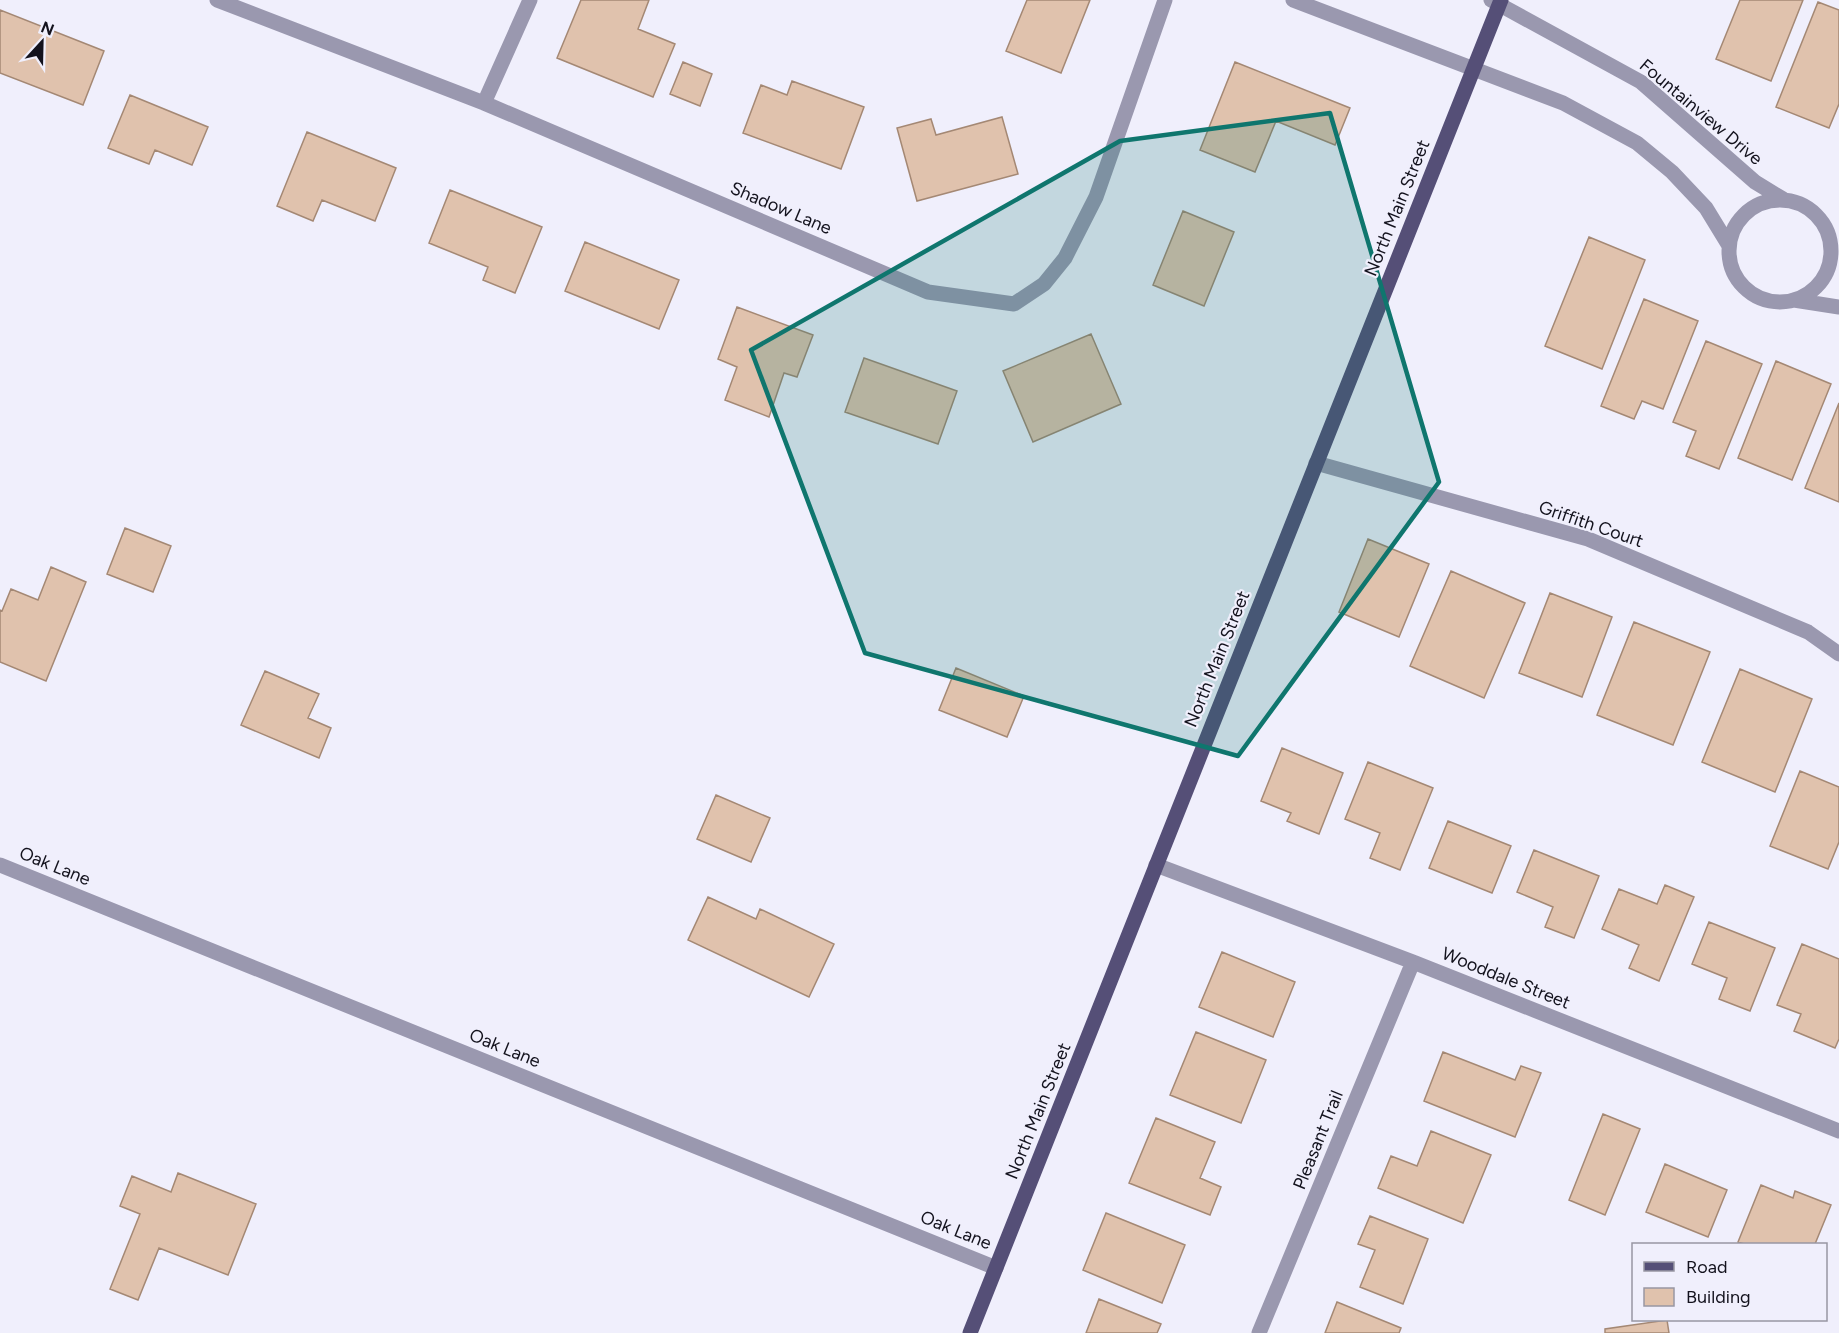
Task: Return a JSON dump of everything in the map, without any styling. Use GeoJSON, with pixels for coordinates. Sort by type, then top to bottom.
{"type":"FeatureCollection","features":[{"type":"Feature","properties":{"kind":"main road","name":"North Main Street"},"geometry":{"type":"LineString","coordinates":[[970,1333],[1473,68],[1497,1]]}},
{"type":"Feature","properties":{"kind":"street","name":"Shadow Lane"},"geometry":{"type":"LineString","coordinates":[[217,0],[484,103],[928,292],[1014,304],[1044,284],[1065,258],[1096,197],[1165,0]]}},
{"type":"Feature","properties":{"kind":"street"},"geometry":{"type":"LineString","coordinates":[[484,103],[530,0]]}},
{"type":"Feature","properties":{"kind":"street"},"geometry":{"type":"LineString","coordinates":[[1293,0],[1563,103],[1637,143],[1672,172],[1706,208],[1728,244]]}},
{"type":"Feature","properties":{"kind":"street","name":"Fountainview Drive"},"geometry":{"type":"LineString","coordinates":[[1497,1],[1641,82],[1755,182],[1783,199],[1797,203],[1820,219],[1828,234],[1831,250],[1839,268]]}},
{"type":"Feature","properties":{"kind":"street"},"geometry":{"type":"LineString","coordinates":[[1783,199],[1755,205],[1743,214],[1734,227],[1728,244],[1729,261],[1735,277],[1746,290],[1761,299],[1778,303],[1794,300],[1809,293],[1821,282],[1829,267],[1831,250]]}},
{"type":"Feature","properties":{"kind":"street"},"geometry":{"type":"LineString","coordinates":[[1794,300],[1839,307]]}},
{"type":"Feature","properties":{"kind":"street","name":"Griffith Court"},"geometry":{"type":"LineString","coordinates":[[1316,463],[1588,539],[1808,632],[1839,654]]}},
{"type":"Feature","properties":{"kind":"street","name":"Oak Lane"},"geometry":{"type":"LineString","coordinates":[[0,865],[996,1268]]}},
{"type":"Feature","properties":{"kind":"street","name":"Wooddale Street"},"geometry":{"type":"LineString","coordinates":[[1156,865],[1413,962],[1839,1131]]}},
{"type":"Feature","properties":{"kind":"street","name":"Pleasant Trail"},"geometry":{"type":"LineString","coordinates":[[1259,1333],[1413,962]]}},
{"type":"Feature","properties":{"kind":"highlighted area"},"geometry":{"type":"Polygon","coordinates":[[[1330,113],[1439,482],[1238,756],[865,653],[751,350],[1120,141],[1330,113]]]}},
{"type":"Feature","properties":{"kind":"building"},"geometry":{"type":"Polygon","coordinates":[[[581,0],[649,0],[638,29],[675,44],[653,97],[557,58],[581,0]]]}},
{"type":"Feature","properties":{"kind":"building"},"geometry":{"type":"Polygon","coordinates":[[[1027,0],[1090,0],[1061,73],[1006,51],[1027,0]]]}},
{"type":"Feature","properties":{"kind":"building"},"geometry":{"type":"Polygon","coordinates":[[[1740,0],[1803,0],[1771,81],[1716,59],[1740,0]]]}},
{"type":"Feature","properties":{"kind":"building"},"geometry":{"type":"Polygon","coordinates":[[[1818,2],[1839,10],[1839,104],[1829,128],[1776,107],[1818,2]]]}},
{"type":"Feature","properties":{"kind":"building"},"geometry":{"type":"Polygon","coordinates":[[[0,10],[104,51],[83,105],[0,73],[0,10]]]}},
{"type":"Feature","properties":{"kind":"building"},"geometry":{"type":"Polygon","coordinates":[[[683,62],[712,74],[700,106],[670,94],[683,62]]]}},
{"type":"Feature","properties":{"kind":"building"},"geometry":{"type":"Polygon","coordinates":[[[1235,62],[1350,108],[1335,145],[1276,121],[1255,172],[1200,150],[1235,62]]]}},
{"type":"Feature","properties":{"kind":"building"},"geometry":{"type":"Polygon","coordinates":[[[792,81],[864,107],[841,169],[743,133],[761,85],[787,95],[792,81]]]}},
{"type":"Feature","properties":{"kind":"building"},"geometry":{"type":"Polygon","coordinates":[[[130,95],[208,127],[192,165],[155,150],[149,164],[108,148],[130,95]]]}},
{"type":"Feature","properties":{"kind":"building"},"geometry":{"type":"Polygon","coordinates":[[[1002,117],[1018,174],[917,201],[897,128],[931,119],[936,135],[1002,117]]]}},
{"type":"Feature","properties":{"kind":"building"},"geometry":{"type":"Polygon","coordinates":[[[307,132],[396,168],[375,221],[322,200],[313,221],[277,206],[307,132]]]}},
{"type":"Feature","properties":{"kind":"building"},"geometry":{"type":"Polygon","coordinates":[[[450,190],[542,227],[515,293],[483,280],[488,267],[429,243],[450,190]]]}},
{"type":"Feature","properties":{"kind":"building"},"geometry":{"type":"Polygon","coordinates":[[[1183,211],[1234,232],[1204,306],[1153,285],[1183,211]]]}},
{"type":"Feature","properties":{"kind":"building"},"geometry":{"type":"Polygon","coordinates":[[[1589,237],[1645,260],[1602,369],[1545,346],[1589,237]]]}},
{"type":"Feature","properties":{"kind":"building"},"geometry":{"type":"Polygon","coordinates":[[[585,242],[679,280],[659,329],[565,291],[585,242]]]}},
{"type":"Feature","properties":{"kind":"building"},"geometry":{"type":"Polygon","coordinates":[[[1644,299],[1698,321],[1663,409],[1642,401],[1634,419],[1601,406],[1644,299]]]}},
{"type":"Feature","properties":{"kind":"building"},"geometry":{"type":"Polygon","coordinates":[[[737,307],[813,335],[797,377],[784,373],[769,417],[725,400],[737,367],[718,359],[737,307]]]}},
{"type":"Feature","properties":{"kind":"building"},"geometry":{"type":"Polygon","coordinates":[[[1091,334],[1121,404],[1033,442],[1003,371],[1091,334]]]}},
{"type":"Feature","properties":{"kind":"building"},"geometry":{"type":"Polygon","coordinates":[[[1706,341],[1762,364],[1719,469],[1686,456],[1696,431],[1673,422],[1706,341]]]}},
{"type":"Feature","properties":{"kind":"building"},"geometry":{"type":"Polygon","coordinates":[[[864,358],[957,391],[938,444],[845,412],[864,358]]]}},
{"type":"Feature","properties":{"kind":"building"},"geometry":{"type":"Polygon","coordinates":[[[1776,361],[1831,384],[1792,480],[1738,458],[1776,361]]]}},
{"type":"Feature","properties":{"kind":"building"},"geometry":{"type":"Polygon","coordinates":[[[1839,403],[1839,502],[1805,488],[1839,403]]]}},
{"type":"Feature","properties":{"kind":"building"},"geometry":{"type":"Polygon","coordinates":[[[125,528],[171,546],[153,592],[107,574],[125,528]]]}},
{"type":"Feature","properties":{"kind":"building"},"geometry":{"type":"Polygon","coordinates":[[[1368,539],[1429,564],[1399,637],[1339,612],[1368,539]]]}},
{"type":"Feature","properties":{"kind":"building"},"geometry":{"type":"Polygon","coordinates":[[[51,567],[86,582],[46,681],[0,662],[0,610],[2,611],[11,589],[38,600],[51,567]]]}},
{"type":"Feature","properties":{"kind":"building"},"geometry":{"type":"Polygon","coordinates":[[[1451,571],[1525,603],[1484,698],[1410,666],[1451,571]]]}},
{"type":"Feature","properties":{"kind":"building"},"geometry":{"type":"Polygon","coordinates":[[[1550,593],[1612,617],[1582,697],[1519,673],[1550,593]]]}},
{"type":"Feature","properties":{"kind":"building"},"geometry":{"type":"Polygon","coordinates":[[[1634,622],[1710,652],[1673,745],[1597,715],[1634,622]]]}},
{"type":"Feature","properties":{"kind":"building"},"geometry":{"type":"Polygon","coordinates":[[[956,668],[1024,696],[1007,737],[939,710],[956,668]]]}},
{"type":"Feature","properties":{"kind":"building"},"geometry":{"type":"Polygon","coordinates":[[[1740,669],[1812,699],[1775,792],[1702,762],[1740,669]]]}},
{"type":"Feature","properties":{"kind":"building"},"geometry":{"type":"Polygon","coordinates":[[[265,671],[319,694],[308,718],[331,728],[319,758],[241,725],[265,671]]]}},
{"type":"Feature","properties":{"kind":"building"},"geometry":{"type":"Polygon","coordinates":[[[1282,748],[1343,773],[1319,834],[1287,821],[1291,813],[1261,801],[1282,748]]]}},
{"type":"Feature","properties":{"kind":"building"},"geometry":{"type":"Polygon","coordinates":[[[1368,762],[1433,788],[1400,870],[1370,858],[1380,833],[1345,819],[1368,762]]]}},
{"type":"Feature","properties":{"kind":"building"},"geometry":{"type":"Polygon","coordinates":[[[1800,771],[1839,787],[1839,842],[1828,869],[1770,846],[1800,771]]]}},
{"type":"Feature","properties":{"kind":"building"},"geometry":{"type":"Polygon","coordinates":[[[716,795],[770,818],[751,862],[697,839],[716,795]]]}},
{"type":"Feature","properties":{"kind":"building"},"geometry":{"type":"Polygon","coordinates":[[[1448,821],[1511,846],[1492,893],[1429,868],[1448,821]]]}},
{"type":"Feature","properties":{"kind":"building"},"geometry":{"type":"Polygon","coordinates":[[[1534,850],[1599,876],[1574,938],[1545,927],[1553,907],[1517,892],[1534,850]]]}},
{"type":"Feature","properties":{"kind":"building"},"geometry":{"type":"Polygon","coordinates":[[[1665,885],[1694,897],[1659,981],[1629,968],[1639,945],[1602,929],[1619,889],[1657,904],[1665,885]]]}},
{"type":"Feature","properties":{"kind":"building"},"geometry":{"type":"Polygon","coordinates":[[[708,897],[756,919],[760,909],[834,944],[809,997],[688,940],[708,897]]]}},
{"type":"Feature","properties":{"kind":"building"},"geometry":{"type":"Polygon","coordinates":[[[1709,922],[1775,948],[1750,1011],[1719,999],[1727,978],[1692,964],[1709,922]]]}},
{"type":"Feature","properties":{"kind":"building"},"geometry":{"type":"Polygon","coordinates":[[[1802,944],[1839,959],[1839,1039],[1835,1048],[1794,1031],[1801,1014],[1777,1005],[1802,944]]]}},
{"type":"Feature","properties":{"kind":"building"},"geometry":{"type":"Polygon","coordinates":[[[1222,952],[1295,982],[1273,1037],[1199,1007],[1222,952]]]}},
{"type":"Feature","properties":{"kind":"building"},"geometry":{"type":"Polygon","coordinates":[[[1196,1032],[1266,1060],[1241,1123],[1170,1095],[1196,1032]]]}},
{"type":"Feature","properties":{"kind":"building"},"geometry":{"type":"Polygon","coordinates":[[[1443,1052],[1515,1080],[1521,1066],[1541,1073],[1515,1137],[1424,1101],[1443,1052]]]}},
{"type":"Feature","properties":{"kind":"building"},"geometry":{"type":"Polygon","coordinates":[[[1603,1114],[1640,1129],[1605,1215],[1569,1200],[1603,1114]]]}},
{"type":"Feature","properties":{"kind":"building"},"geometry":{"type":"Polygon","coordinates":[[[1156,1118],[1215,1142],[1200,1178],[1221,1187],[1210,1215],[1129,1183],[1156,1118]]]}},
{"type":"Feature","properties":{"kind":"building"},"geometry":{"type":"Polygon","coordinates":[[[1431,1131],[1491,1155],[1463,1223],[1378,1188],[1391,1156],[1417,1166],[1431,1131]]]}},
{"type":"Feature","properties":{"kind":"building"},"geometry":{"type":"Polygon","coordinates":[[[1665,1164],[1727,1190],[1708,1237],[1646,1212],[1665,1164]]]}},
{"type":"Feature","properties":{"kind":"building"},"geometry":{"type":"Polygon","coordinates":[[[178,1173],[256,1204],[228,1275],[159,1248],[138,1300],[110,1289],[140,1214],[120,1206],[132,1176],[171,1192],[178,1173]]]}},
{"type":"Feature","properties":{"kind":"building"},"geometry":{"type":"Polygon","coordinates":[[[1761,1185],[1793,1198],[1795,1191],[1831,1205],[1815,1243],[1738,1242],[1761,1185]]]}},
{"type":"Feature","properties":{"kind":"building"},"geometry":{"type":"Polygon","coordinates":[[[1106,1213],[1185,1245],[1162,1303],[1083,1270],[1106,1213]]]}},
{"type":"Feature","properties":{"kind":"building"},"geometry":{"type":"Polygon","coordinates":[[[1370,1216],[1428,1239],[1403,1304],[1360,1287],[1375,1250],[1358,1244],[1370,1216]]]}},
{"type":"Feature","properties":{"kind":"building"},"geometry":{"type":"Polygon","coordinates":[[[1099,1299],[1161,1324],[1157,1333],[1086,1333],[1099,1299]]]}},
{"type":"Feature","properties":{"kind":"building"},"geometry":{"type":"Polygon","coordinates":[[[1337,1302],[1401,1328],[1399,1333],[1325,1333],[1337,1302]]]}},
{"type":"Feature","properties":{"kind":"building"},"geometry":{"type":"Polygon","coordinates":[[[1667,1321],[1669,1333],[1605,1333],[1605,1329],[1667,1321]]]}}]}
